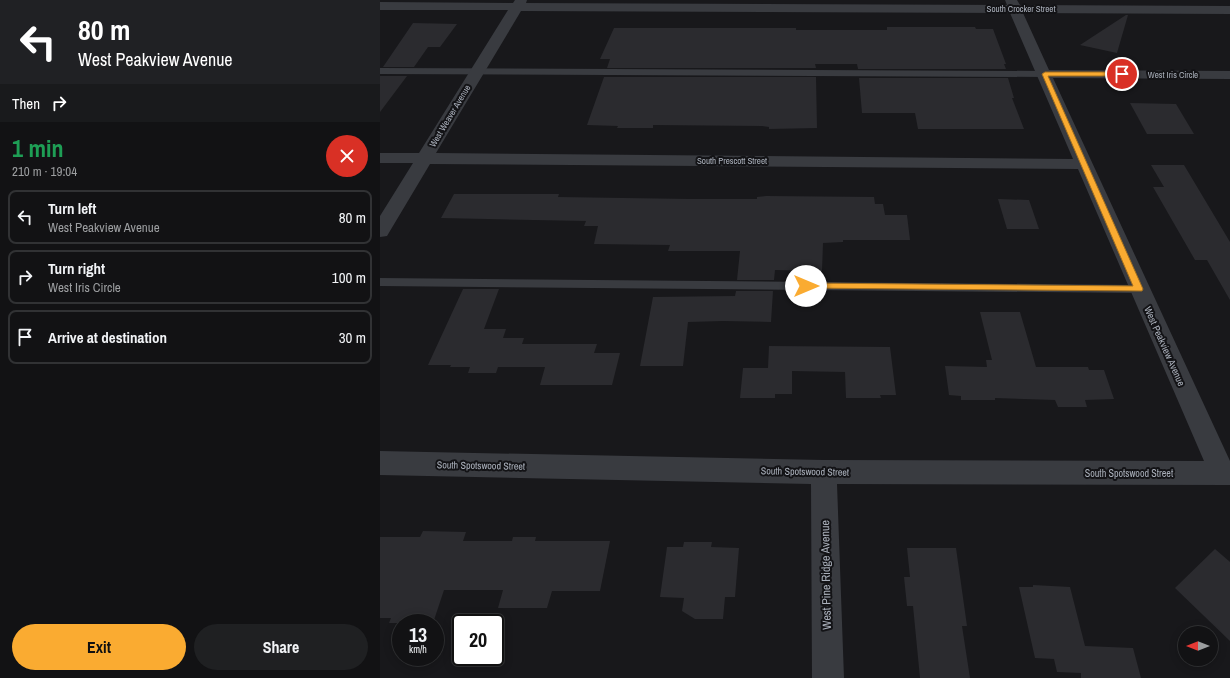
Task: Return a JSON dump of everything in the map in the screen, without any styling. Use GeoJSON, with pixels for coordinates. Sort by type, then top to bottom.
{"type":"FeatureCollection","features":[{"type":"Feature","properties":{"kind":"street","name":"South Crocker Street"},"geometry":{"type":"LineString","coordinates":[[380,6],[519,3],[1013,4],[1230,10]]}},
{"type":"Feature","properties":{"kind":"street","name":"West Weaver Avenue"},"geometry":{"type":"LineString","coordinates":[[380,231],[519,3]]}},
{"type":"Feature","properties":{"kind":"street","name":"West Peakview Avenue"},"geometry":{"type":"LineString","coordinates":[[1013,4],[1139,289],[1226,473]]}},
{"type":"Feature","properties":{"kind":"street","name":"West Iris Circle"},"geometry":{"type":"LineString","coordinates":[[1045,74],[1230,75]]}},
{"type":"Feature","properties":{"kind":"street","name":"South Prescott Street"},"geometry":{"type":"LineString","coordinates":[[380,158],[1084,164]]}},
{"type":"Feature","properties":{"kind":"street","name":"South Spotswood Street"},"geometry":{"type":"LineString","coordinates":[[380,463],[824,472],[1226,473]]}},
{"type":"Feature","properties":{"kind":"street","name":"West Pine Ridge Avenue"},"geometry":{"type":"LineString","coordinates":[[824,472],[828,678]]}},
{"type":"Feature","properties":{"kind":"lane"},"geometry":{"type":"LineString","coordinates":[[380,71],[1045,74]]}},
{"type":"Feature","properties":{"kind":"lane"},"geometry":{"type":"LineString","coordinates":[[380,282],[1139,289]]}},
{"type":"Feature","properties":{"kind":"building"},"geometry":{"type":"Polygon","coordinates":[[[1128,15],[1117,53],[1080,45],[1128,15]]]}},
{"type":"Feature","properties":{"kind":"building"},"geometry":{"type":"Polygon","coordinates":[[[413,23],[457,24],[440,47],[428,47],[414,67],[383,67],[413,23]]]}},
{"type":"Feature","properties":{"kind":"building"},"geometry":{"type":"Polygon","coordinates":[[[887,27],[975,27],[976,29],[993,29],[1006,64],[1004,64],[1006,69],[858,69],[857,64],[815,64],[816,68],[607,68],[610,59],[600,59],[614,28],[796,28],[796,30],[887,30],[887,27]]]}},
{"type":"Feature","properties":{"kind":"building"},"geometry":{"type":"Polygon","coordinates":[[[380,76],[407,76],[380,112],[380,76]]]}},
{"type":"Feature","properties":{"kind":"building"},"geometry":{"type":"Polygon","coordinates":[[[604,77],[816,77],[817,128],[769,129],[769,127],[762,126],[653,125],[653,128],[617,128],[618,126],[587,125],[604,77]]]}},
{"type":"Feature","properties":{"kind":"building"},"geometry":{"type":"Polygon","coordinates":[[[859,78],[1008,78],[1014,98],[1012,98],[1024,129],[918,129],[915,113],[862,113],[859,78]]]}},
{"type":"Feature","properties":{"kind":"building"},"geometry":{"type":"Polygon","coordinates":[[[1130,103],[1176,104],[1194,134],[1147,134],[1130,103]]]}},
{"type":"Feature","properties":{"kind":"building"},"geometry":{"type":"Polygon","coordinates":[[[1151,165],[1184,165],[1230,242],[1230,300],[1207,260],[1195,260],[1153,187],[1164,187],[1151,165]]]}},
{"type":"Feature","properties":{"kind":"building"},"geometry":{"type":"Polygon","coordinates":[[[454,194],[559,194],[558,197],[690,199],[757,199],[757,197],[766,196],[874,197],[875,204],[883,204],[885,215],[907,215],[910,240],[843,240],[843,242],[823,243],[822,271],[775,270],[774,280],[737,280],[740,251],[668,251],[670,245],[594,244],[598,226],[584,226],[586,221],[441,218],[454,194]]]}},
{"type":"Feature","properties":{"kind":"building"},"geometry":{"type":"Polygon","coordinates":[[[998,199],[1029,200],[1039,229],[1007,229],[998,199]]]}},
{"type":"Feature","properties":{"kind":"building"},"geometry":{"type":"Polygon","coordinates":[[[463,289],[499,289],[484,329],[506,329],[503,338],[524,338],[522,344],[597,344],[594,353],[620,353],[612,385],[540,385],[545,367],[498,367],[496,373],[468,373],[470,367],[428,365],[463,289]]]}},
{"type":"Feature","properties":{"kind":"building"},"geometry":{"type":"Polygon","coordinates":[[[736,291],[773,291],[771,322],[688,322],[683,366],[640,366],[653,297],[735,296],[736,291]]]}},
{"type":"Feature","properties":{"kind":"building"},"geometry":{"type":"Polygon","coordinates":[[[980,312],[1020,312],[1036,367],[1088,367],[1089,370],[1104,370],[1114,399],[1085,400],[1087,407],[1058,407],[1055,400],[995,398],[995,400],[961,400],[961,396],[949,395],[945,366],[987,367],[986,360],[992,360],[980,312]]]}},
{"type":"Feature","properties":{"kind":"building"},"geometry":{"type":"Polygon","coordinates":[[[769,346],[890,347],[896,395],[880,395],[881,398],[846,398],[845,372],[792,371],[792,394],[775,394],[775,398],[740,398],[743,368],[768,368],[769,346]]]}},
{"type":"Feature","properties":{"kind":"building"},"geometry":{"type":"Polygon","coordinates":[[[423,531],[466,532],[463,541],[512,541],[513,537],[536,537],[535,541],[610,541],[600,591],[552,591],[547,608],[498,608],[503,590],[444,590],[436,614],[392,614],[392,623],[389,623],[391,618],[380,618],[380,537],[420,537],[423,531]]]}},
{"type":"Feature","properties":{"kind":"building"},"geometry":{"type":"Polygon","coordinates":[[[684,542],[712,542],[711,547],[739,548],[735,597],[725,597],[723,619],[695,619],[682,611],[684,598],[660,597],[667,547],[683,547],[684,542]]]}},
{"type":"Feature","properties":{"kind":"building"},"geometry":{"type":"Polygon","coordinates":[[[907,548],[956,548],[967,626],[962,626],[970,678],[920,678],[913,606],[907,606],[904,577],[910,577],[907,548]]]}},
{"type":"Feature","properties":{"kind":"building"},"geometry":{"type":"Polygon","coordinates":[[[1215,549],[1230,562],[1230,641],[1218,629],[1218,626],[1214,626],[1175,588],[1215,549]]]}},
{"type":"Feature","properties":{"kind":"building"},"geometry":{"type":"Polygon","coordinates":[[[1033,585],[1070,587],[1085,646],[1133,648],[1141,678],[1081,678],[1081,673],[1057,672],[1054,659],[1035,658],[1019,587],[1033,587],[1033,585]]]}},
{"type":"Feature","properties":{"kind":"route"},"geometry":{"type":"LineString","coordinates":[[806,286],[1139,289],[1045,74],[1122,74]]}}]}
